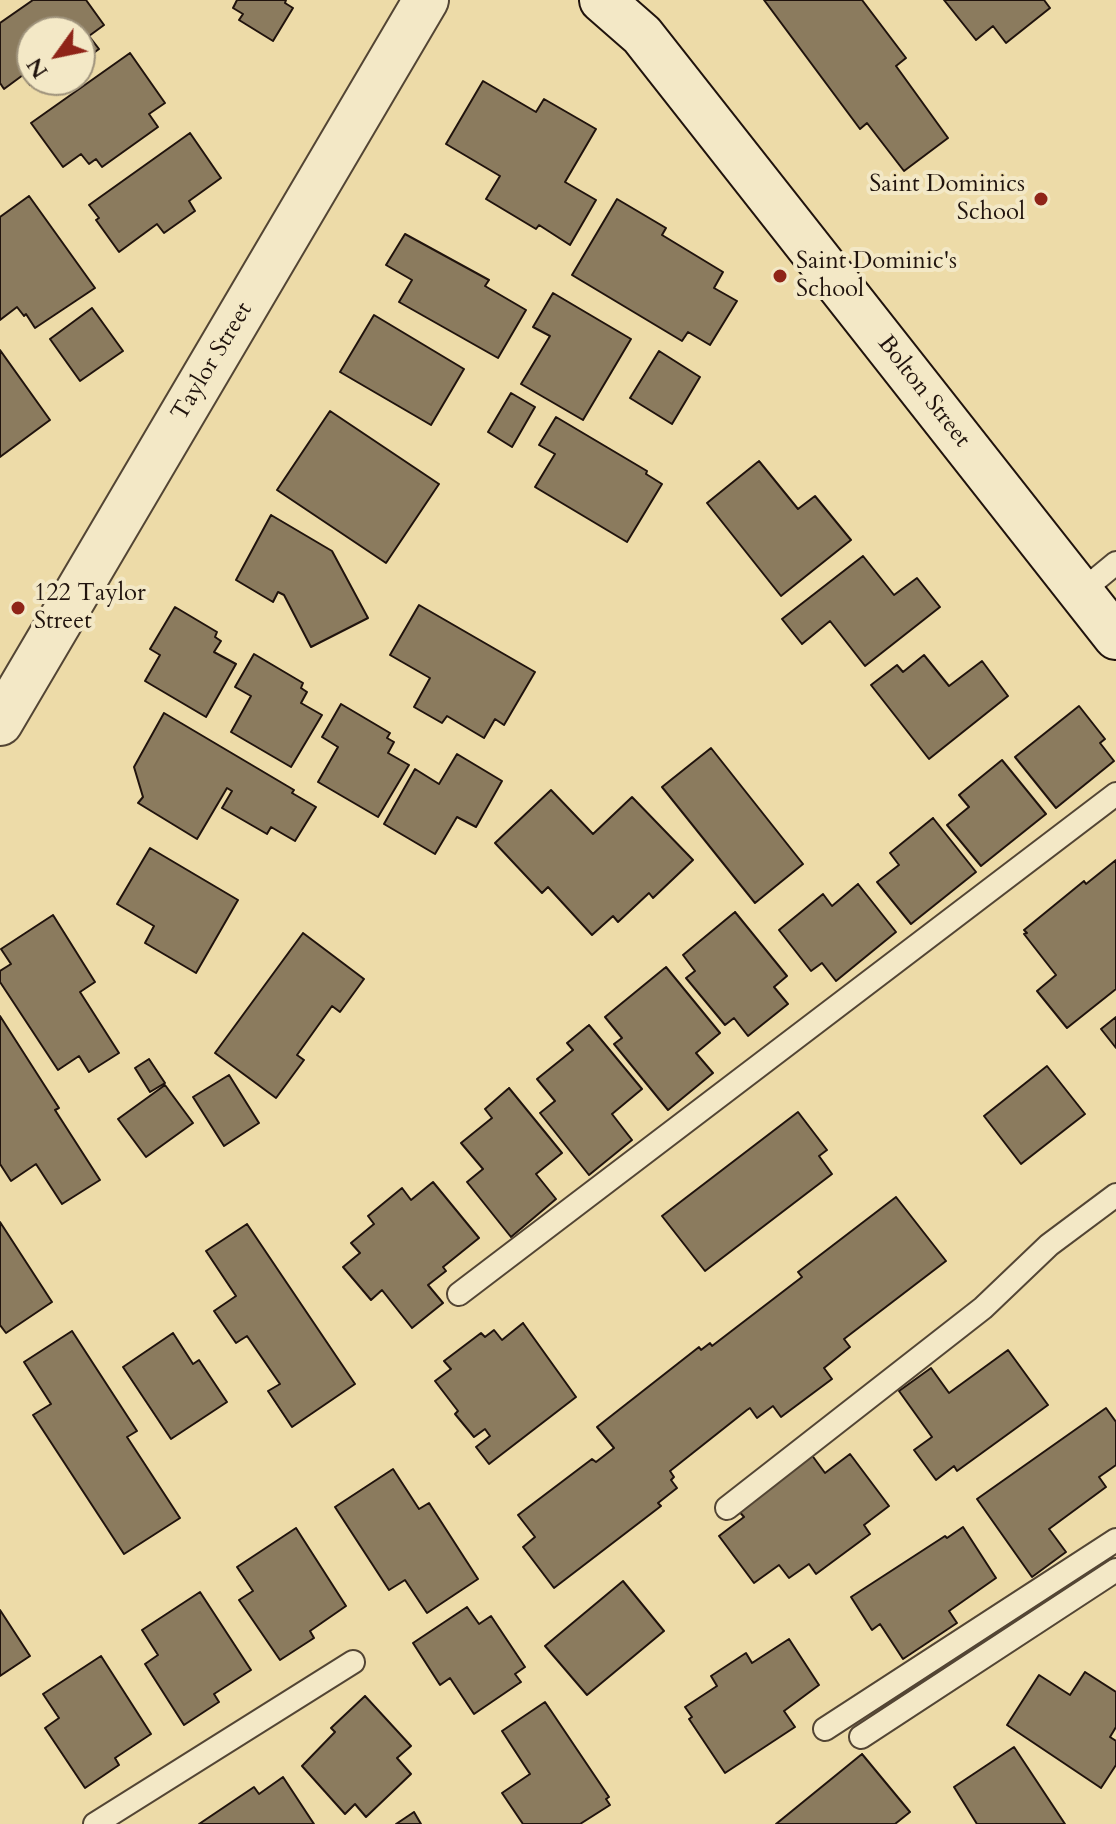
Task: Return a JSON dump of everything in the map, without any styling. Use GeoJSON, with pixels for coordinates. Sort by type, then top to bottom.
{"type":"FeatureCollection","features":[{"type":"Feature","properties":{"kind":"street","name":"Taylor Street"},"geometry":{"type":"LineString","coordinates":[[0,723],[426,0]]}},
{"type":"Feature","properties":{"kind":"street","name":"Bolton Street"},"geometry":{"type":"LineString","coordinates":[[602,0],[635,17],[1116,637]]}},
{"type":"Feature","properties":{"kind":"lane"},"geometry":{"type":"LineString","coordinates":[[1082,591],[1116,563]]}},
{"type":"Feature","properties":{"kind":"lane"},"geometry":{"type":"LineString","coordinates":[[459,1294],[1116,794]]}},
{"type":"Feature","properties":{"kind":"lane"},"geometry":{"type":"LineString","coordinates":[[727,1508],[983,1308],[1049,1245],[1116,1195]]}},
{"type":"Feature","properties":{"kind":"lane"},"geometry":{"type":"LineString","coordinates":[[825,1729],[1116,1540]]}},
{"type":"Feature","properties":{"kind":"lane"},"geometry":{"type":"LineString","coordinates":[[861,1737],[1116,1570]]}},
{"type":"Feature","properties":{"kind":"lane"},"geometry":{"type":"LineString","coordinates":[[95,1824],[353,1662]]}},
{"type":"Feature","properties":{"kind":"building"},"geometry":{"type":"Polygon","coordinates":[[[33,0],[86,0],[104,25],[96,31],[96,16],[16,16],[16,80],[4,89],[0,83],[0,23],[33,0]]]}},
{"type":"Feature","properties":{"kind":"building"},"geometry":{"type":"Polygon","coordinates":[[[237,0],[286,0],[285,3],[293,8],[273,41],[239,20],[243,14],[233,8],[237,0]]]}},
{"type":"Feature","properties":{"kind":"building"},"geometry":{"type":"Polygon","coordinates":[[[764,0],[862,0],[906,58],[896,66],[948,138],[904,171],[867,123],[860,129],[764,0]]]}},
{"type":"Feature","properties":{"kind":"building"},"geometry":{"type":"Polygon","coordinates":[[[944,0],[1044,0],[1050,8],[1006,43],[993,26],[976,40],[944,0]]]}},
{"type":"Feature","properties":{"kind":"building"},"geometry":{"type":"Polygon","coordinates":[[[130,53],[165,103],[149,114],[158,127],[102,167],[96,159],[89,164],[81,154],[63,167],[31,123],[69,96],[96,96],[96,77],[130,53]]]}},
{"type":"Feature","properties":{"kind":"building"},"geometry":{"type":"Polygon","coordinates":[[[483,81],[536,112],[544,99],[596,129],[565,182],[596,200],[570,245],[539,225],[536,229],[486,199],[500,176],[446,144],[483,81]]]}},
{"type":"Feature","properties":{"kind":"building"},"geometry":{"type":"Polygon","coordinates":[[[190,133],[221,178],[189,201],[195,211],[164,233],[157,224],[119,252],[89,205],[190,133]]]}},
{"type":"Feature","properties":{"kind":"building"},"geometry":{"type":"Polygon","coordinates":[[[29,196],[95,288],[35,328],[17,307],[0,320],[0,217],[29,196]]]}},
{"type":"Feature","properties":{"kind":"building"},"geometry":{"type":"Polygon","coordinates":[[[617,199],[666,228],[662,235],[723,272],[714,288],[737,301],[710,345],[688,332],[682,341],[572,275],[617,199]]]}},
{"type":"Feature","properties":{"kind":"building"},"geometry":{"type":"Polygon","coordinates":[[[405,234],[489,280],[485,286],[526,310],[498,358],[399,302],[412,280],[386,265],[405,234]]]}},
{"type":"Feature","properties":{"kind":"building"},"geometry":{"type":"Polygon","coordinates":[[[553,293],[631,339],[583,420],[521,384],[550,336],[533,327],[553,293]]]}},
{"type":"Feature","properties":{"kind":"building"},"geometry":{"type":"Polygon","coordinates":[[[92,308],[123,351],[80,381],[50,339],[92,308]]]}},
{"type":"Feature","properties":{"kind":"building"},"geometry":{"type":"Polygon","coordinates":[[[374,315],[464,369],[431,425],[340,372],[374,315]]]}},
{"type":"Feature","properties":{"kind":"building"},"geometry":{"type":"Polygon","coordinates":[[[0,350],[50,420],[0,457],[0,350]]]}},
{"type":"Feature","properties":{"kind":"building"},"geometry":{"type":"Polygon","coordinates":[[[659,351],[700,377],[672,424],[630,398],[659,351]]]}},
{"type":"Feature","properties":{"kind":"building"},"geometry":{"type":"Polygon","coordinates":[[[511,393],[535,407],[512,447],[488,432],[511,393]]]}},
{"type":"Feature","properties":{"kind":"building"},"geometry":{"type":"Polygon","coordinates":[[[330,411],[439,484],[386,563],[277,490],[330,411]]]}},
{"type":"Feature","properties":{"kind":"building"},"geometry":{"type":"Polygon","coordinates":[[[556,417],[647,471],[646,474],[662,484],[627,542],[535,487],[555,454],[539,445],[556,417]]]}},
{"type":"Feature","properties":{"kind":"building"},"geometry":{"type":"Polygon","coordinates":[[[759,461],[798,509],[815,496],[851,540],[781,596],[707,503],[759,461]]]}},
{"type":"Feature","properties":{"kind":"building"},"geometry":{"type":"Polygon","coordinates":[[[271,515],[332,551],[368,618],[311,647],[284,595],[278,592],[273,602],[236,580],[271,515]]]}},
{"type":"Feature","properties":{"kind":"building"},"geometry":{"type":"Polygon","coordinates":[[[863,556],[894,595],[917,578],[940,607],[865,666],[830,621],[802,644],[782,619],[863,556]]]}},
{"type":"Feature","properties":{"kind":"building"},"geometry":{"type":"Polygon","coordinates":[[[419,605],[535,672],[504,725],[495,719],[484,738],[447,716],[442,723],[414,707],[430,678],[390,655],[419,605]]]}},
{"type":"Feature","properties":{"kind":"building"},"geometry":{"type":"Polygon","coordinates":[[[175,607],[217,632],[215,637],[221,641],[214,652],[236,664],[206,717],[145,681],[160,655],[150,649],[175,607]]]}},
{"type":"Feature","properties":{"kind":"building"},"geometry":{"type":"Polygon","coordinates":[[[254,654],[303,683],[301,688],[307,692],[301,703],[322,715],[291,767],[231,732],[251,696],[235,687],[254,654]]]}},
{"type":"Feature","properties":{"kind":"building"},"geometry":{"type":"Polygon","coordinates":[[[924,655],[949,686],[982,661],[1008,696],[929,759],[871,685],[897,665],[903,672],[924,655]]]}},
{"type":"Feature","properties":{"kind":"building"},"geometry":{"type":"Polygon","coordinates":[[[341,704],[390,733],[387,738],[394,742],[388,753],[409,765],[378,817],[318,782],[338,747],[322,737],[341,704]]]}},
{"type":"Feature","properties":{"kind":"building"},"geometry":{"type":"Polygon","coordinates":[[[1079,706],[1105,739],[1100,743],[1114,761],[1056,808],[1015,757],[1079,706]]]}},
{"type":"Feature","properties":{"kind":"building"},"geometry":{"type":"Polygon","coordinates":[[[164,713],[294,790],[292,793],[316,807],[295,841],[271,827],[267,834],[222,808],[232,791],[227,788],[197,839],[138,803],[143,797],[134,767],[164,713]]]}},
{"type":"Feature","properties":{"kind":"building"},"geometry":{"type":"Polygon","coordinates":[[[711,748],[803,864],[755,903],[662,787],[711,748]]]}},
{"type":"Feature","properties":{"kind":"building"},"geometry":{"type":"Polygon","coordinates":[[[457,754],[502,781],[476,827],[457,817],[435,854],[384,824],[415,769],[439,784],[457,754]]]}},
{"type":"Feature","properties":{"kind":"building"},"geometry":{"type":"Polygon","coordinates":[[[1002,760],[1046,814],[981,866],[947,825],[969,807],[959,795],[1002,760]]]}},
{"type":"Feature","properties":{"kind":"building"},"geometry":{"type":"Polygon","coordinates":[[[551,790],[593,834],[632,797],[693,860],[653,898],[649,893],[618,922],[613,916],[592,935],[548,887],[542,893],[495,843],[551,790]]]}},
{"type":"Feature","properties":{"kind":"building"},"geometry":{"type":"Polygon","coordinates":[[[933,818],[976,872],[911,924],[877,882],[899,865],[890,853],[933,818]]]}},
{"type":"Feature","properties":{"kind":"building"},"geometry":{"type":"Polygon","coordinates":[[[150,848],[238,900],[196,973],[145,943],[154,926],[117,904],[150,848]]]}},
{"type":"Feature","properties":{"kind":"building"},"geometry":{"type":"Polygon","coordinates":[[[1116,860],[1116,989],[1067,1028],[1037,991],[1056,975],[1024,930],[1084,881],[1086,884],[1116,860]]]}},
{"type":"Feature","properties":{"kind":"building"},"geometry":{"type":"Polygon","coordinates":[[[858,884],[896,932],[836,981],[822,963],[811,971],[779,930],[823,894],[832,906],[858,884]]]}},
{"type":"Feature","properties":{"kind":"building"},"geometry":{"type":"Polygon","coordinates":[[[735,912],[787,976],[774,987],[788,1004],[748,1036],[734,1018],[725,1025],[686,978],[695,971],[683,955],[735,912]]]}},
{"type":"Feature","properties":{"kind":"building"},"geometry":{"type":"Polygon","coordinates":[[[53,915],[95,982],[80,992],[119,1053],[89,1072],[79,1056],[58,1070],[0,982],[0,971],[11,964],[1,949],[53,915]]]}},
{"type":"Feature","properties":{"kind":"building"},"geometry":{"type":"Polygon","coordinates":[[[303,933],[364,979],[340,1012],[332,1006],[297,1055],[304,1060],[276,1098],[215,1053],[303,933]]]}},
{"type":"Feature","properties":{"kind":"building"},"geometry":{"type":"Polygon","coordinates":[[[666,967],[720,1033],[696,1053],[713,1073],[668,1110],[614,1044],[622,1038],[605,1017],[666,967]]]}},
{"type":"Feature","properties":{"kind":"building"},"geometry":{"type":"Polygon","coordinates":[[[0,1016],[59,1108],[55,1110],[100,1180],[62,1204],[36,1164],[11,1181],[0,1164],[0,1016]]]}},
{"type":"Feature","properties":{"kind":"building"},"geometry":{"type":"Polygon","coordinates":[[[1116,1017],[1116,1048],[1101,1029],[1116,1017]]]}},
{"type":"Feature","properties":{"kind":"building"},"geometry":{"type":"Polygon","coordinates":[[[589,1025],[642,1089],[612,1114],[632,1140],[589,1175],[540,1113],[555,1101],[537,1079],[573,1050],[567,1043],[589,1025]]]}},
{"type":"Feature","properties":{"kind":"building"},"geometry":{"type":"Polygon","coordinates":[[[149,1059],[165,1083],[150,1092],[135,1068],[149,1059]]]}},
{"type":"Feature","properties":{"kind":"building"},"geometry":{"type":"Polygon","coordinates":[[[1047,1066],[1085,1114],[1021,1164],[984,1116],[1047,1066]]]}},
{"type":"Feature","properties":{"kind":"building"},"geometry":{"type":"Polygon","coordinates":[[[229,1075],[259,1123],[224,1146],[193,1097],[229,1075]]]}},
{"type":"Feature","properties":{"kind":"building"},"geometry":{"type":"Polygon","coordinates":[[[165,1085],[193,1123],[146,1157],[118,1119],[165,1085]]]}},
{"type":"Feature","properties":{"kind":"building"},"geometry":{"type":"Polygon","coordinates":[[[509,1088],[562,1153],[536,1174],[556,1199],[511,1237],[467,1182],[483,1169],[461,1143],[492,1118],[485,1109],[509,1088]]]}},
{"type":"Feature","properties":{"kind":"building"},"geometry":{"type":"Polygon","coordinates":[[[798,1112],[827,1150],[819,1156],[832,1174],[705,1271],[662,1216],[798,1112]]]}},
{"type":"Feature","properties":{"kind":"building"},"geometry":{"type":"Polygon","coordinates":[[[433,1182],[479,1238],[443,1267],[446,1271],[428,1285],[443,1303],[412,1328],[382,1290],[371,1300],[343,1267],[360,1253],[351,1243],[374,1224],[368,1216],[402,1188],[411,1200],[433,1182]]]}},
{"type":"Feature","properties":{"kind":"building"},"geometry":{"type":"Polygon","coordinates":[[[896,1197],[946,1261],[844,1339],[850,1347],[824,1368],[832,1379],[781,1417],[773,1406],[757,1418],[750,1408],[747,1410],[670,1471],[674,1477],[671,1480],[677,1488],[658,1503],[661,1506],[554,1588],[523,1547],[535,1537],[518,1515],[592,1459],[596,1462],[614,1448],[597,1427],[699,1347],[701,1350],[710,1343],[712,1346],[802,1277],[798,1272],[896,1197]]]}},
{"type":"Feature","properties":{"kind":"building"},"geometry":{"type":"Polygon","coordinates":[[[0,1222],[52,1302],[6,1333],[0,1325],[0,1222]]]}},
{"type":"Feature","properties":{"kind":"building"},"geometry":{"type":"Polygon","coordinates":[[[247,1224],[355,1384],[292,1427],[268,1391],[280,1384],[247,1336],[236,1343],[214,1311],[236,1296],[206,1251],[247,1224]]]}},
{"type":"Feature","properties":{"kind":"building"},"geometry":{"type":"Polygon","coordinates":[[[523,1323],[576,1397],[489,1464],[476,1447],[490,1436],[485,1429],[474,1437],[455,1414],[458,1411],[435,1381],[451,1369],[444,1361],[481,1333],[485,1337],[494,1330],[502,1340],[523,1323]]]}},
{"type":"Feature","properties":{"kind":"building"},"geometry":{"type":"Polygon","coordinates":[[[72,1331],[137,1431],[127,1437],[180,1518],[124,1554],[33,1415],[51,1404],[24,1362],[72,1331]]]}},
{"type":"Feature","properties":{"kind":"building"},"geometry":{"type":"Polygon","coordinates":[[[173,1333],[193,1364],[199,1360],[227,1402],[171,1439],[123,1367],[173,1333]]]}},
{"type":"Feature","properties":{"kind":"building"},"geometry":{"type":"Polygon","coordinates":[[[1008,1350],[1048,1405],[957,1471],[954,1466],[936,1480],[914,1450],[932,1437],[899,1391],[931,1368],[949,1393],[1008,1350]]]}},
{"type":"Feature","properties":{"kind":"building"},"geometry":{"type":"Polygon","coordinates":[[[1106,1408],[1116,1422],[1116,1465],[1099,1477],[1106,1487],[1049,1529],[1066,1552],[1032,1577],[977,1499],[1106,1408]]]}},
{"type":"Feature","properties":{"kind":"building"},"geometry":{"type":"Polygon","coordinates":[[[811,1454],[825,1473],[850,1454],[889,1506],[864,1525],[870,1534],[816,1574],[809,1564],[789,1578],[779,1565],[754,1583],[719,1536],[744,1517],[737,1509],[811,1454]]]}},
{"type":"Feature","properties":{"kind":"building"},"geometry":{"type":"Polygon","coordinates":[[[393,1469],[419,1509],[429,1503],[478,1579],[427,1613],[405,1580],[389,1590],[335,1507],[393,1469]]]}},
{"type":"Feature","properties":{"kind":"building"},"geometry":{"type":"Polygon","coordinates":[[[963,1527],[996,1578],[949,1611],[957,1623],[903,1659],[880,1624],[872,1630],[851,1597],[963,1527]]]}},
{"type":"Feature","properties":{"kind":"building"},"geometry":{"type":"Polygon","coordinates":[[[296,1528],[346,1606],[310,1631],[314,1638],[280,1660],[239,1600],[253,1591],[237,1567],[296,1528]]]}},
{"type":"Feature","properties":{"kind":"building"},"geometry":{"type":"Polygon","coordinates":[[[623,1581],[664,1631],[587,1695],[545,1646],[623,1581]]]}},
{"type":"Feature","properties":{"kind":"building"},"geometry":{"type":"Polygon","coordinates":[[[200,1592],[251,1670],[214,1694],[219,1702],[184,1725],[145,1664],[158,1655],[142,1630],[200,1592]]]}},
{"type":"Feature","properties":{"kind":"building"},"geometry":{"type":"Polygon","coordinates":[[[467,1607],[479,1624],[491,1616],[525,1667],[515,1674],[521,1682],[474,1714],[450,1678],[440,1685],[413,1643],[467,1607]]]}},
{"type":"Feature","properties":{"kind":"building"},"geometry":{"type":"Polygon","coordinates":[[[0,1610],[30,1656],[0,1676],[0,1610]]]}},
{"type":"Feature","properties":{"kind":"building"},"geometry":{"type":"Polygon","coordinates":[[[789,1639],[819,1685],[784,1711],[795,1727],[725,1773],[689,1719],[692,1717],[685,1707],[717,1686],[711,1676],[746,1653],[752,1663],[789,1639]]]}},
{"type":"Feature","properties":{"kind":"building"},"geometry":{"type":"Polygon","coordinates":[[[101,1656],[151,1734],[115,1758],[119,1765],[85,1788],[45,1728],[59,1718],[43,1694],[101,1656]]]}},
{"type":"Feature","properties":{"kind":"building"},"geometry":{"type":"Polygon","coordinates":[[[1085,1672],[1116,1692],[1116,1727],[1110,1737],[1116,1741],[1116,1765],[1101,1788],[1007,1725],[1039,1675],[1070,1695],[1085,1672]]]}},
{"type":"Feature","properties":{"kind":"building"},"geometry":{"type":"Polygon","coordinates":[[[365,1696],[411,1746],[397,1758],[411,1774],[366,1817],[355,1804],[345,1814],[302,1766],[335,1732],[331,1728],[365,1696]]]}},
{"type":"Feature","properties":{"kind":"building"},"geometry":{"type":"Polygon","coordinates":[[[545,1702],[609,1797],[606,1799],[610,1805],[580,1824],[523,1824],[502,1793],[530,1774],[502,1731],[545,1702]]]}},
{"type":"Feature","properties":{"kind":"building"},"geometry":{"type":"Polygon","coordinates":[[[1014,1747],[1065,1824],[977,1824],[954,1787],[1014,1747]]]}},
{"type":"Feature","properties":{"kind":"building"},"geometry":{"type":"Polygon","coordinates":[[[862,1754],[910,1812],[895,1824],[776,1824],[862,1754]]]}},
{"type":"Feature","properties":{"kind":"building"},"geometry":{"type":"Polygon","coordinates":[[[283,1777],[314,1824],[199,1824],[254,1787],[259,1794],[283,1777]]]}},
{"type":"Feature","properties":{"kind":"building"},"geometry":{"type":"Polygon","coordinates":[[[414,1812],[421,1824],[396,1824],[414,1812]]]}},
{"type":"Feature","properties":{"kind":"place","name":"Saint Dominics School"},"geometry":{"type":"Point","coordinates":[1041,199]}},
{"type":"Feature","properties":{"kind":"place","name":"Saint Dominic's School"},"geometry":{"type":"Point","coordinates":[780,276]}},
{"type":"Feature","properties":{"kind":"place","name":"122 Taylor Street"},"geometry":{"type":"Point","coordinates":[18,608]}}]}
